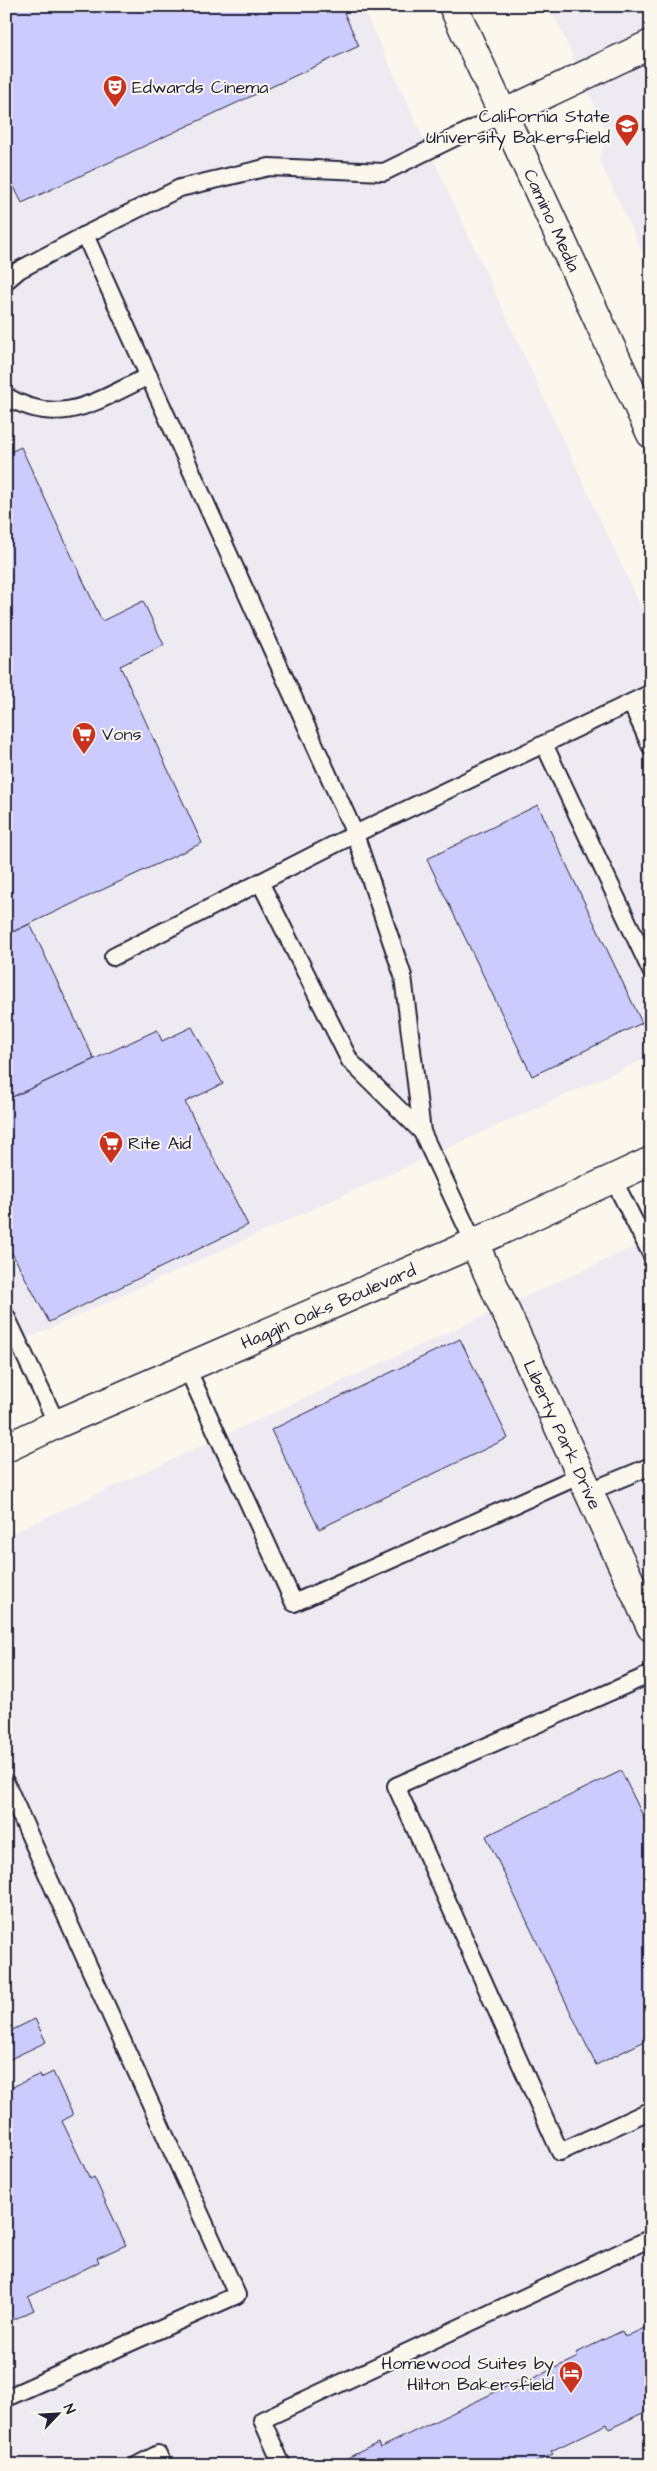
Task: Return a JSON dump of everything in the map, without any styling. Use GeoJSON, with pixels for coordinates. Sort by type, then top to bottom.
{"type":"FeatureCollection","features":[{"type":"Feature","properties":{"kind":"street","name":"Camino Media"},"geometry":{"type":"LineString","coordinates":[[453,6],[651,434]]}},
{"type":"Feature","properties":{"kind":"street"},"geometry":{"type":"LineString","coordinates":[[503,114],[651,44]]}},
{"type":"Feature","properties":{"kind":"street","name":"Haggin Oaks Boulevard"},"geometry":{"type":"LineString","coordinates":[[6,1448],[57,1424],[474,1243],[651,1161]]}},
{"type":"Feature","properties":{"kind":"street","name":"Liberty Park Drive"},"geometry":{"type":"LineString","coordinates":[[474,1243],[651,1627]]}},
{"type":"Feature","properties":{"kind":"lane"},"geometry":{"type":"LineString","coordinates":[[6,281],[19,270],[180,188],[269,167],[384,172],[503,114]]}},
{"type":"Feature","properties":{"kind":"lane"},"geometry":{"type":"LineString","coordinates":[[85,235],[354,834],[402,976],[422,1132],[474,1243]]}},
{"type":"Feature","properties":{"kind":"lane"},"geometry":{"type":"LineString","coordinates":[[6,396],[24,407],[48,412],[76,409],[148,376]]}},
{"type":"Feature","properties":{"kind":"lane"},"geometry":{"type":"LineString","coordinates":[[113,957],[354,834],[651,693]]}},
{"type":"Feature","properties":{"kind":"lane"},"geometry":{"type":"LineString","coordinates":[[630,703],[651,746]]}},
{"type":"Feature","properties":{"kind":"lane"},"geometry":{"type":"LineString","coordinates":[[544,744],[651,971]]}},
{"type":"Feature","properties":{"kind":"lane"},"geometry":{"type":"LineString","coordinates":[[260,882],[350,1061],[422,1132]]}},
{"type":"Feature","properties":{"kind":"lane"},"geometry":{"type":"LineString","coordinates":[[613,1179],[651,1254]]}},
{"type":"Feature","properties":{"kind":"lane"},"geometry":{"type":"LineString","coordinates":[[6,1316],[57,1424]]}},
{"type":"Feature","properties":{"kind":"lane"},"geometry":{"type":"LineString","coordinates":[[187,1368],[294,1603],[584,1484],[651,1466]]}},
{"type":"Feature","properties":{"kind":"lane"},"geometry":{"type":"LineString","coordinates":[[651,1674],[396,1786],[560,2152],[651,2110]]}},
{"type":"Feature","properties":{"kind":"lane"},"geometry":{"type":"LineString","coordinates":[[6,1783],[237,2295],[6,2398]]}},
{"type":"Feature","properties":{"kind":"lane"},"geometry":{"type":"LineString","coordinates":[[282,2465],[262,2420],[651,2238]]}},
{"type":"Feature","properties":{"kind":"lane"},"geometry":{"type":"LineString","coordinates":[[137,2465],[158,2454],[163,2465]]}},
{"type":"Feature","properties":{"kind":"shaded area"},"geometry":{"type":"Polygon","coordinates":[[[6,6],[362,6],[651,629],[651,1056],[6,1348],[6,6]]]}},
{"type":"Feature","properties":{"kind":"shaded area","name":"California State University Bakersfield"},"geometry":{"type":"Polygon","coordinates":[[[543,6],[651,6],[651,270],[599,160],[607,134],[556,19],[543,6]]]}},
{"type":"Feature","properties":{"kind":"shaded area"},"geometry":{"type":"Polygon","coordinates":[[[651,1239],[651,2465],[6,2465],[6,1536],[651,1239]]]}},
{"type":"Feature","properties":{"kind":"building","name":"Edwards Cinema"},"geometry":{"type":"Polygon","coordinates":[[[6,6],[341,6],[359,46],[22,203],[6,171],[6,6]]]}},
{"type":"Feature","properties":{"kind":"building","name":"Vons"},"geometry":{"type":"Polygon","coordinates":[[[21,447],[102,621],[143,601],[164,645],[120,666],[202,843],[6,935],[6,454],[21,447]]]}},
{"type":"Feature","properties":{"kind":"building"},"geometry":{"type":"Polygon","coordinates":[[[538,805],[642,1023],[532,1076],[427,859],[538,805]]]}},
{"type":"Feature","properties":{"kind":"building"},"geometry":{"type":"Polygon","coordinates":[[[30,924],[94,1059],[6,1100],[6,935],[30,924]]]}},
{"type":"Feature","properties":{"kind":"building","name":"Rite Aid"},"geometry":{"type":"Polygon","coordinates":[[[192,1027],[223,1084],[185,1102],[248,1225],[49,1322],[6,1242],[6,1100],[157,1030],[162,1041],[192,1027]]]}},
{"type":"Feature","properties":{"kind":"building"},"geometry":{"type":"Polygon","coordinates":[[[460,1339],[508,1438],[319,1529],[271,1430],[460,1339]]]}},
{"type":"Feature","properties":{"kind":"building"},"geometry":{"type":"Polygon","coordinates":[[[621,1771],[651,1832],[651,2038],[596,2065],[486,1836],[621,1771]]]}},
{"type":"Feature","properties":{"kind":"building"},"geometry":{"type":"Polygon","coordinates":[[[35,2019],[46,2042],[6,2061],[6,2033],[35,2019]]]}},
{"type":"Feature","properties":{"kind":"building"},"geometry":{"type":"Polygon","coordinates":[[[53,2072],[73,2115],[62,2121],[90,2179],[94,2177],[126,2245],[97,2258],[99,2262],[28,2297],[34,2310],[6,2323],[6,2090],[40,2074],[41,2078],[53,2072]]]}},
{"type":"Feature","properties":{"kind":"building","name":"Homewood Suites by Hilton Bakersfield"},"geometry":{"type":"Polygon","coordinates":[[[651,2325],[651,2409],[609,2429],[607,2424],[551,2451],[553,2454],[530,2465],[333,2465],[378,2443],[380,2448],[518,2381],[519,2385],[578,2357],[576,2353],[622,2331],[625,2337],[651,2325]]]}},
{"type":"Feature","properties":{"kind":"place","name":"Edwards Cinema"},"geometry":{"type":"Point","coordinates":[115,108]}},
{"type":"Feature","properties":{"kind":"place","name":"California State University Bakersfield"},"geometry":{"type":"Point","coordinates":[627,147]}},
{"type":"Feature","properties":{"kind":"place","name":"Vons"},"geometry":{"type":"Point","coordinates":[84,755]}},
{"type":"Feature","properties":{"kind":"place","name":"Rite Aid"},"geometry":{"type":"Point","coordinates":[111,1164]}},
{"type":"Feature","properties":{"kind":"place","name":"Homewood Suites by Hilton Bakersfield"},"geometry":{"type":"Point","coordinates":[571,2394]}}]}
